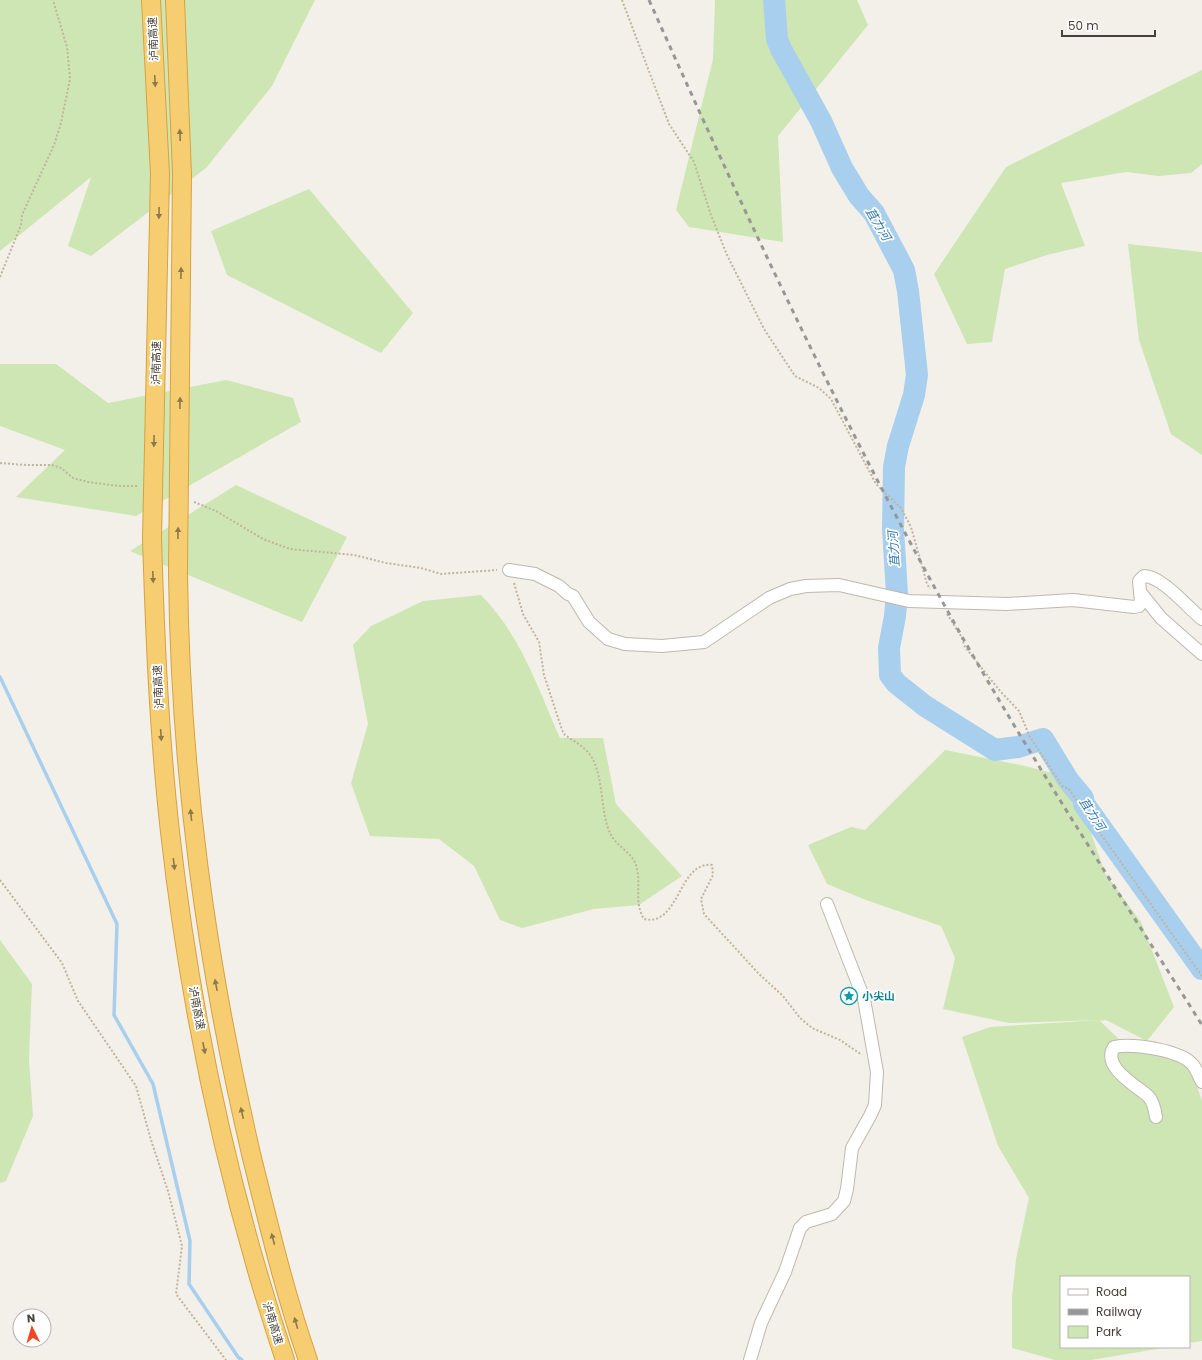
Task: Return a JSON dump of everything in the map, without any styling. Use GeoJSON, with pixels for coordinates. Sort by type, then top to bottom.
{"type":"FeatureCollection","features":[{"type":"Feature","properties":{"kind":"highway","name":"泸南高速"},"geometry":{"type":"LineString","coordinates":[[151,0],[160,174],[152,538],[160,727],[170,831],[179,907],[211,1084],[241,1211],[285,1360]]}},
{"type":"Feature","properties":{"kind":"highway","name":"泸南高速"},"geometry":{"type":"LineString","coordinates":[[175,0],[182,174],[178,572],[179,647],[182,711],[193,828],[210,958],[234,1080],[282,1277],[308,1360]]}},
{"type":"Feature","properties":{"kind":"street"},"geometry":{"type":"LineString","coordinates":[[509,570],[535,574],[559,586],[568,594],[573,596],[589,622],[604,636],[608,639],[625,644],[662,646],[704,642],[769,598],[795,588],[839,584],[909,602],[1007,604],[1073,600],[1134,607],[1140,604],[1140,579],[1144,576],[1150,576],[1171,590],[1202,619]]}},
{"type":"Feature","properties":{"kind":"street"},"geometry":{"type":"LineString","coordinates":[[1140,592],[1161,618],[1202,654]]}},
{"type":"Feature","properties":{"kind":"street"},"geometry":{"type":"LineString","coordinates":[[750,1360],[761,1323],[785,1272],[800,1228],[806,1222],[832,1214],[844,1201],[852,1148],[875,1105],[877,1072],[864,999],[827,904]]}},
{"type":"Feature","properties":{"kind":"street"},"geometry":{"type":"LineString","coordinates":[[1156,1117],[1151,1100],[1148,1096],[1129,1083],[1118,1071],[1111,1056],[1111,1051],[1114,1047],[1136,1045],[1175,1055],[1193,1064],[1202,1082]]}},
{"type":"Feature","properties":{"kind":"path"},"geometry":{"type":"LineString","coordinates":[[0,277],[21,225],[22,215],[51,152],[66,101],[70,80],[69,58],[53,0]]}},
{"type":"Feature","properties":{"kind":"path"},"geometry":{"type":"LineString","coordinates":[[622,0],[669,124],[694,162],[711,215],[727,255],[764,329],[795,376],[819,388],[831,399],[876,484],[901,508],[911,527],[926,584],[939,602],[965,647],[1000,690],[1020,711],[1030,737],[1063,787],[1068,788],[1202,976]]}},
{"type":"Feature","properties":{"kind":"path"},"geometry":{"type":"LineString","coordinates":[[0,463],[52,465],[61,468],[73,478],[88,482],[119,486],[142,485]]}},
{"type":"Feature","properties":{"kind":"path"},"geometry":{"type":"LineString","coordinates":[[188,499],[216,511],[263,539],[290,549],[354,555],[386,563],[421,568],[441,574],[509,570],[523,614],[539,642],[544,675],[562,730],[565,735],[574,740],[590,755],[599,780],[610,834],[615,842],[634,859],[638,879],[638,906],[644,919],[654,920],[663,914],[670,907],[694,871],[702,865],[712,865],[713,875],[702,899],[704,914],[759,974],[783,996],[800,1018],[812,1028],[840,1040],[870,1062],[877,1072]]}},
{"type":"Feature","properties":{"kind":"path"},"geometry":{"type":"LineString","coordinates":[[0,880],[62,963],[78,1001],[136,1086],[151,1140],[168,1192],[182,1246],[176,1294],[226,1360]]}},
{"type":"Feature","properties":{"kind":"green space"},"geometry":{"type":"Polygon","coordinates":[[[0,0],[315,0],[272,86],[206,168],[91,256],[68,246],[91,177],[0,251],[0,0]]]}},
{"type":"Feature","properties":{"kind":"green space"},"geometry":{"type":"Polygon","coordinates":[[[715,0],[857,0],[868,25],[778,136],[783,242],[689,227],[676,210],[713,59],[715,0]]]}},
{"type":"Feature","properties":{"kind":"green space"},"geometry":{"type":"Polygon","coordinates":[[[1202,70],[1202,164],[1191,173],[1159,176],[1126,172],[1061,183],[1085,246],[1047,255],[1005,269],[992,342],[967,344],[934,274],[1006,167],[1202,70]]]}},
{"type":"Feature","properties":{"kind":"green space"},"geometry":{"type":"Polygon","coordinates":[[[309,189],[413,313],[381,353],[227,275],[211,231],[309,189]]]}},
{"type":"Feature","properties":{"kind":"green space"},"geometry":{"type":"Polygon","coordinates":[[[1128,244],[1202,252],[1202,455],[1171,434],[1139,340],[1128,244]]]}},
{"type":"Feature","properties":{"kind":"green space"},"geometry":{"type":"Polygon","coordinates":[[[0,364],[56,364],[108,403],[226,380],[293,398],[301,422],[136,516],[16,497],[65,450],[0,426],[0,364]]]}},
{"type":"Feature","properties":{"kind":"green space"},"geometry":{"type":"Polygon","coordinates":[[[236,485],[347,537],[302,622],[130,551],[236,485]]]}},
{"type":"Feature","properties":{"kind":"green space"},"geometry":{"type":"Polygon","coordinates":[[[481,595],[495,610],[507,627],[527,662],[560,738],[603,738],[616,804],[682,876],[639,905],[594,909],[522,928],[500,920],[474,866],[439,839],[370,836],[351,783],[368,724],[353,645],[371,626],[423,601],[481,595]]]}},
{"type":"Feature","properties":{"kind":"green space"},"geometry":{"type":"Polygon","coordinates":[[[945,750],[1025,766],[1072,778],[1105,873],[1141,922],[1174,1007],[1147,1041],[1106,1020],[1100,1021],[1125,1045],[1190,1065],[1202,1101],[1202,1341],[1190,1343],[1190,1276],[1060,1276],[1060,1348],[1163,1348],[1091,1360],[1055,1360],[1012,1348],[1012,1297],[1016,1259],[1029,1198],[998,1146],[962,1037],[990,1027],[1100,1020],[1009,1023],[943,1009],[955,958],[941,926],[866,900],[827,884],[808,845],[851,827],[865,830],[945,750]]]}},
{"type":"Feature","properties":{"kind":"green space"},"geometry":{"type":"Polygon","coordinates":[[[0,940],[32,984],[29,1059],[33,1116],[6,1181],[0,1183],[0,940]]]}},
{"type":"Feature","properties":{"kind":"waterway","name":"苴力河"},"geometry":{"type":"LineString","coordinates":[[774,0],[777,39],[781,49],[821,121],[842,168],[859,196],[874,213],[904,270],[908,291],[917,375],[914,395],[898,446],[894,467],[893,529],[897,594],[895,616],[889,648],[890,675],[896,683],[925,706],[995,750],[1018,747],[1043,739],[1068,780],[1083,798],[1084,804],[1202,969]]}},
{"type":"Feature","properties":{"kind":"waterway"},"geometry":{"type":"LineString","coordinates":[[0,677],[117,924],[114,1015],[153,1084],[190,1241],[189,1284],[238,1357],[242,1360]]}},
{"type":"Feature","properties":{"kind":"railway"},"geometry":{"type":"LineString","coordinates":[[649,0],[721,159],[795,316],[914,550],[985,677],[1015,727],[1202,1025]]}},
{"type":"Feature","properties":{"kind":"place","name":"小尖山"},"geometry":{"type":"Point","coordinates":[849,996]}}]}
